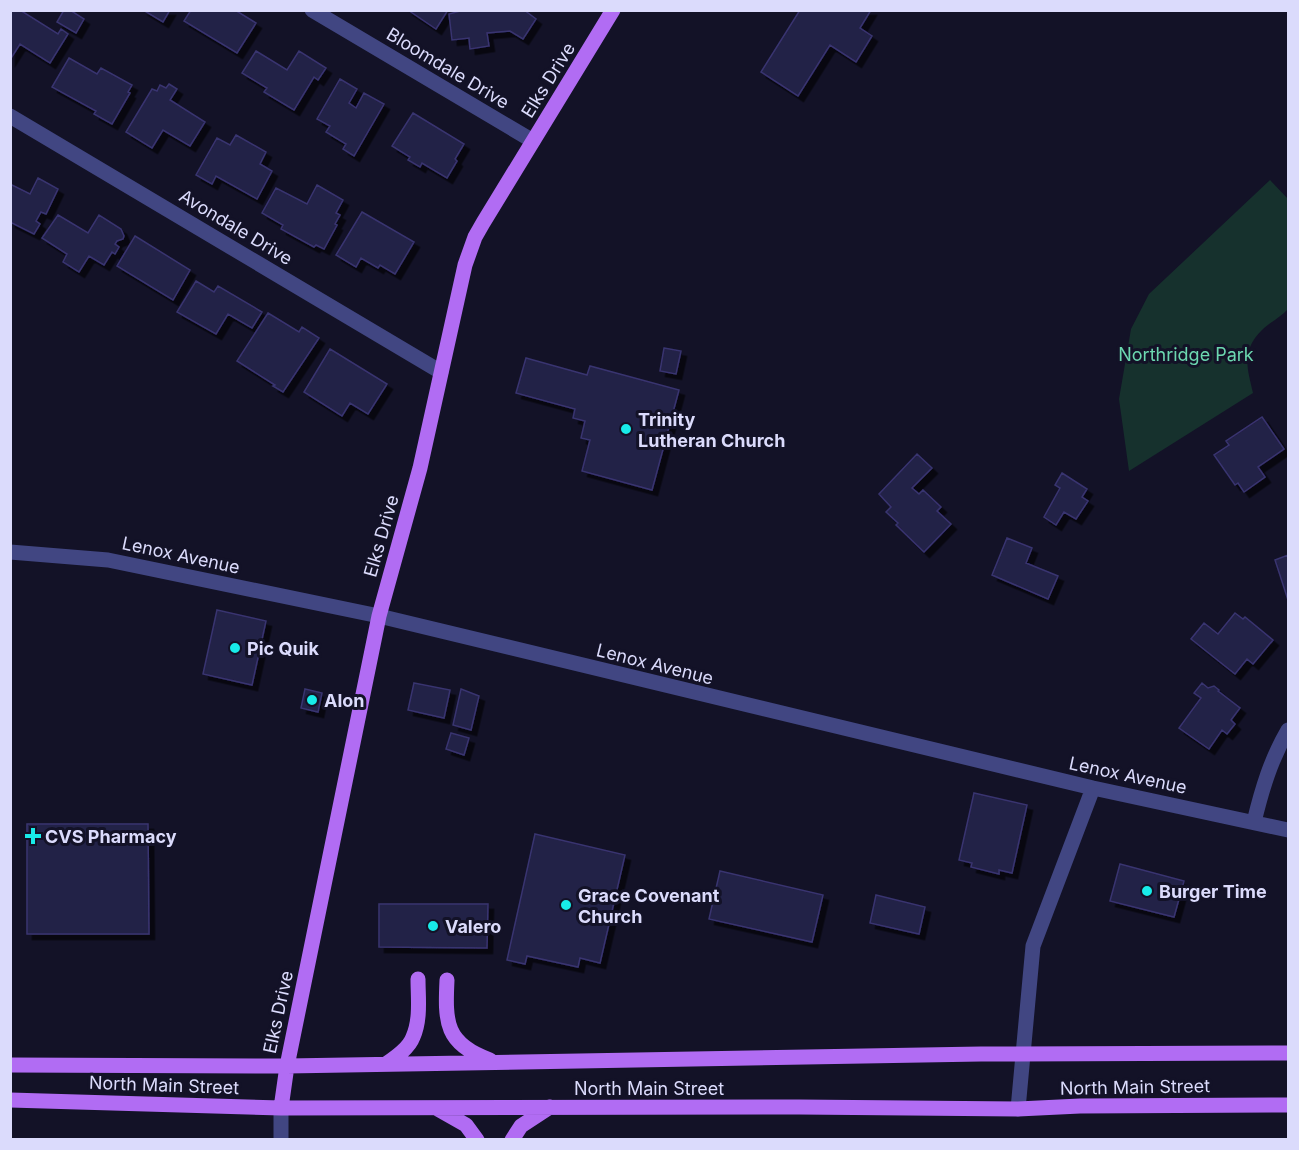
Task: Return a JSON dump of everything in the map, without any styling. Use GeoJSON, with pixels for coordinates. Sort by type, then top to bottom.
{"type":"FeatureCollection","features":[{"type":"Feature","properties":{"kind":"main road","name":"Elks Drive"},"geometry":{"type":"LineString","coordinates":[[281,1108],[287,1066],[379,616],[420,468],[465,266],[475,237],[613,10]]}},
{"type":"Feature","properties":{"kind":"main road"},"geometry":{"type":"LineString","coordinates":[[387,1064],[413,1037],[419,1011],[418,979]]}},
{"type":"Feature","properties":{"kind":"main road"},"geometry":{"type":"LineString","coordinates":[[447,980],[445,1013],[449,1029],[461,1044],[474,1054],[498,1063]]}},
{"type":"Feature","properties":{"kind":"main road","name":"North Main Street"},"geometry":{"type":"LineString","coordinates":[[10,1065],[287,1066],[1024,1054],[1288,1053]]}},
{"type":"Feature","properties":{"kind":"main road","name":"North Main Street"},"geometry":{"type":"LineString","coordinates":[[10,1100],[281,1108],[1017,1108],[1288,1105]]}},
{"type":"Feature","properties":{"kind":"main road"},"geometry":{"type":"LineString","coordinates":[[512,1140],[521,1126],[550,1107]]}},
{"type":"Feature","properties":{"kind":"main road"},"geometry":{"type":"LineString","coordinates":[[436,1108],[466,1125],[477,1140]]}},
{"type":"Feature","properties":{"kind":"street","name":"Bloomdale Drive"},"geometry":{"type":"LineString","coordinates":[[312,10],[532,141]]}},
{"type":"Feature","properties":{"kind":"street","name":"Avondale Drive"},"geometry":{"type":"LineString","coordinates":[[10,116],[441,372]]}},
{"type":"Feature","properties":{"kind":"street","name":"Lenox Avenue"},"geometry":{"type":"LineString","coordinates":[[10,552],[108,560],[379,616],[1093,788],[1288,830]]}},
{"type":"Feature","properties":{"kind":"street"},"geometry":{"type":"LineString","coordinates":[[1254,822],[1263,783],[1288,730]]}},
{"type":"Feature","properties":{"kind":"street"},"geometry":{"type":"LineString","coordinates":[[1017,1108],[1033,946],[1093,788]]}},
{"type":"Feature","properties":{"kind":"street"},"geometry":{"type":"LineString","coordinates":[[281,1108],[281,1140]]}},
{"type":"Feature","properties":{"kind":"green space","name":"Northridge Park"},"geometry":{"type":"Polygon","coordinates":[[[1270,180],[1288,199],[1288,309],[1262,330],[1248,352],[1247,360],[1253,393],[1129,471],[1119,399],[1131,329],[1149,294],[1270,180]]]}},
{"type":"Feature","properties":{"kind":"building"},"geometry":{"type":"Polygon","coordinates":[[[10,10],[20,10],[58,34],[61,29],[68,34],[50,63],[20,44],[10,60],[10,10]]]}},
{"type":"Feature","properties":{"kind":"building"},"geometry":{"type":"Polygon","coordinates":[[[64,10],[70,10],[84,19],[76,33],[57,22],[64,10]]]}},
{"type":"Feature","properties":{"kind":"building"},"geometry":{"type":"Polygon","coordinates":[[[143,10],[170,10],[163,22],[143,10]]]}},
{"type":"Feature","properties":{"kind":"building"},"geometry":{"type":"Polygon","coordinates":[[[191,10],[235,10],[256,23],[237,53],[184,21],[191,10]]]}},
{"type":"Feature","properties":{"kind":"building"},"geometry":{"type":"Polygon","coordinates":[[[408,10],[448,10],[436,29],[408,10]]]}},
{"type":"Feature","properties":{"kind":"building"},"geometry":{"type":"Polygon","coordinates":[[[464,10],[524,10],[536,19],[523,39],[510,31],[487,33],[489,46],[470,49],[469,38],[452,40],[449,14],[464,10]]]}},
{"type":"Feature","properties":{"kind":"building"},"geometry":{"type":"Polygon","coordinates":[[[800,10],[871,10],[860,28],[872,36],[856,62],[830,45],[798,96],[761,72],[800,10]]]}},
{"type":"Feature","properties":{"kind":"building"},"geometry":{"type":"Polygon","coordinates":[[[256,51],[287,70],[299,51],[326,68],[318,80],[314,77],[294,110],[264,92],[267,88],[242,73],[256,51]]]}},
{"type":"Feature","properties":{"kind":"building"},"geometry":{"type":"Polygon","coordinates":[[[69,58],[97,74],[101,68],[132,85],[128,92],[130,93],[112,124],[94,114],[96,111],[52,87],[69,58]]]}},
{"type":"Feature","properties":{"kind":"building"},"geometry":{"type":"Polygon","coordinates":[[[340,79],[357,89],[349,103],[356,108],[364,93],[384,104],[354,156],[343,149],[346,144],[326,132],[330,126],[317,119],[340,79]]]}},
{"type":"Feature","properties":{"kind":"building"},"geometry":{"type":"Polygon","coordinates":[[[169,84],[177,89],[170,100],[205,122],[190,146],[163,130],[152,148],[126,132],[152,89],[157,91],[160,85],[166,88],[169,84]]]}},
{"type":"Feature","properties":{"kind":"building"},"geometry":{"type":"Polygon","coordinates":[[[413,113],[464,144],[447,178],[422,163],[420,167],[408,160],[410,157],[392,146],[413,113]]]}},
{"type":"Feature","properties":{"kind":"building"},"geometry":{"type":"Polygon","coordinates":[[[236,135],[266,152],[260,164],[272,171],[257,199],[216,176],[212,184],[196,175],[217,138],[230,145],[236,135]]]}},
{"type":"Feature","properties":{"kind":"building"},"geometry":{"type":"Polygon","coordinates":[[[38,178],[58,189],[46,214],[41,212],[36,221],[40,224],[34,234],[10,222],[10,184],[30,194],[38,178]]]}},
{"type":"Feature","properties":{"kind":"building"},"geometry":{"type":"Polygon","coordinates":[[[317,185],[343,200],[336,213],[340,215],[335,224],[337,225],[324,249],[316,245],[314,247],[281,229],[283,225],[262,213],[276,188],[307,204],[317,185]]]}},
{"type":"Feature","properties":{"kind":"building"},"geometry":{"type":"Polygon","coordinates":[[[362,212],[414,242],[395,274],[380,265],[378,268],[361,258],[356,267],[336,255],[362,212]]]}},
{"type":"Feature","properties":{"kind":"building"},"geometry":{"type":"Polygon","coordinates":[[[58,215],[88,233],[99,215],[121,229],[123,239],[117,241],[115,244],[119,247],[115,254],[112,252],[104,265],[89,256],[79,272],[63,262],[67,254],[42,238],[58,215]]]}},
{"type":"Feature","properties":{"kind":"building"},"geometry":{"type":"Polygon","coordinates":[[[135,236],[190,270],[173,300],[117,266],[135,236]]]}},
{"type":"Feature","properties":{"kind":"building"},"geometry":{"type":"Polygon","coordinates":[[[196,281],[214,292],[218,286],[262,312],[252,328],[228,314],[216,334],[177,312],[196,281]]]}},
{"type":"Feature","properties":{"kind":"building"},"geometry":{"type":"Polygon","coordinates":[[[268,313],[299,332],[302,327],[319,338],[283,392],[237,361],[268,313]]]}},
{"type":"Feature","properties":{"kind":"building"},"geometry":{"type":"Polygon","coordinates":[[[664,348],[681,351],[676,374],[660,371],[664,348]]]}},
{"type":"Feature","properties":{"kind":"building"},"geometry":{"type":"Polygon","coordinates":[[[330,349],[387,384],[368,414],[350,403],[342,416],[304,392],[330,349]]]}},
{"type":"Feature","properties":{"kind":"building","name":"Trinity Lutheran Church"},"geometry":{"type":"Polygon","coordinates":[[[526,358],[587,375],[590,366],[679,390],[652,490],[582,471],[590,440],[581,438],[585,421],[573,418],[575,409],[516,393],[526,358]]]}},
{"type":"Feature","properties":{"kind":"building"},"geometry":{"type":"Polygon","coordinates":[[[1262,417],[1284,449],[1258,467],[1265,477],[1244,492],[1238,483],[1235,485],[1214,455],[1229,445],[1226,441],[1262,417]]]}},
{"type":"Feature","properties":{"kind":"building"},"geometry":{"type":"Polygon","coordinates":[[[917,454],[932,468],[912,488],[919,494],[923,490],[941,507],[937,511],[951,524],[924,552],[896,525],[898,523],[886,512],[891,507],[879,494],[917,454]]]}},
{"type":"Feature","properties":{"kind":"building"},"geometry":{"type":"Polygon","coordinates":[[[1062,473],[1087,489],[1082,497],[1088,501],[1076,519],[1064,512],[1056,525],[1044,517],[1060,488],[1055,485],[1062,473]]]}},
{"type":"Feature","properties":{"kind":"building"},"geometry":{"type":"Polygon","coordinates":[[[1007,538],[1032,548],[1026,563],[1058,576],[1048,599],[992,575],[1007,538]]]}},
{"type":"Feature","properties":{"kind":"building"},"geometry":{"type":"Polygon","coordinates":[[[1288,555],[1288,600],[1275,560],[1288,555]]]}},
{"type":"Feature","properties":{"kind":"building","name":"Pic Quik"},"geometry":{"type":"Polygon","coordinates":[[[217,610],[266,621],[252,685],[203,674],[217,610]]]}},
{"type":"Feature","properties":{"kind":"building"},"geometry":{"type":"Polygon","coordinates":[[[1235,613],[1243,619],[1245,617],[1273,640],[1253,664],[1247,659],[1235,674],[1191,639],[1204,623],[1218,634],[1235,613]]]}},
{"type":"Feature","properties":{"kind":"building"},"geometry":{"type":"Polygon","coordinates":[[[414,683],[450,690],[444,718],[408,710],[414,683]]]}},
{"type":"Feature","properties":{"kind":"building"},"geometry":{"type":"Polygon","coordinates":[[[1202,683],[1208,688],[1214,686],[1240,708],[1231,720],[1235,724],[1227,734],[1222,730],[1209,749],[1179,728],[1201,698],[1194,693],[1202,683]]]}},
{"type":"Feature","properties":{"kind":"building","name":"Alon"},"geometry":{"type":"Polygon","coordinates":[[[305,689],[322,693],[318,712],[301,708],[305,689]]]}},
{"type":"Feature","properties":{"kind":"building"},"geometry":{"type":"Polygon","coordinates":[[[461,689],[479,696],[471,730],[453,725],[461,689]]]}},
{"type":"Feature","properties":{"kind":"building"},"geometry":{"type":"Polygon","coordinates":[[[451,733],[469,738],[464,755],[446,749],[451,733]]]}},
{"type":"Feature","properties":{"kind":"building"},"geometry":{"type":"Polygon","coordinates":[[[974,793],[1027,805],[1012,873],[999,870],[999,874],[971,867],[972,863],[959,860],[974,793]]]}},
{"type":"Feature","properties":{"kind":"building","name":"CVS Pharmacy"},"geometry":{"type":"Polygon","coordinates":[[[27,824],[148,824],[149,934],[27,934],[27,824]]]}},
{"type":"Feature","properties":{"kind":"building","name":"Grace Covenant Church"},"geometry":{"type":"Polygon","coordinates":[[[535,834],[625,855],[600,963],[580,958],[578,967],[527,956],[525,964],[507,960],[535,834]]]}},
{"type":"Feature","properties":{"kind":"building","name":"Burger Time"},"geometry":{"type":"Polygon","coordinates":[[[1120,864],[1184,881],[1174,917],[1110,901],[1120,864]]]}},
{"type":"Feature","properties":{"kind":"building"},"geometry":{"type":"Polygon","coordinates":[[[720,871],[823,895],[812,942],[709,919],[720,871]]]}},
{"type":"Feature","properties":{"kind":"building"},"geometry":{"type":"Polygon","coordinates":[[[876,895],[925,907],[919,934],[870,923],[876,895]]]}},
{"type":"Feature","properties":{"kind":"building","name":"Valero"},"geometry":{"type":"Polygon","coordinates":[[[379,904],[488,904],[487,948],[379,947],[379,904]]]}},
{"type":"Feature","properties":{"kind":"place","name":"Trinity Lutheran Church"},"geometry":{"type":"Point","coordinates":[626,429]}},
{"type":"Feature","properties":{"kind":"place","name":"Pic Quik"},"geometry":{"type":"Point","coordinates":[235,648]}},
{"type":"Feature","properties":{"kind":"place","name":"Alon"},"geometry":{"type":"Point","coordinates":[312,700]}},
{"type":"Feature","properties":{"kind":"place","name":"CVS Pharmacy"},"geometry":{"type":"Point","coordinates":[33,836]}},
{"type":"Feature","properties":{"kind":"place","name":"Burger Time"},"geometry":{"type":"Point","coordinates":[1147,891]}},
{"type":"Feature","properties":{"kind":"place","name":"Grace Covenant Church"},"geometry":{"type":"Point","coordinates":[566,905]}},
{"type":"Feature","properties":{"kind":"place","name":"Valero"},"geometry":{"type":"Point","coordinates":[433,926]}}]}
